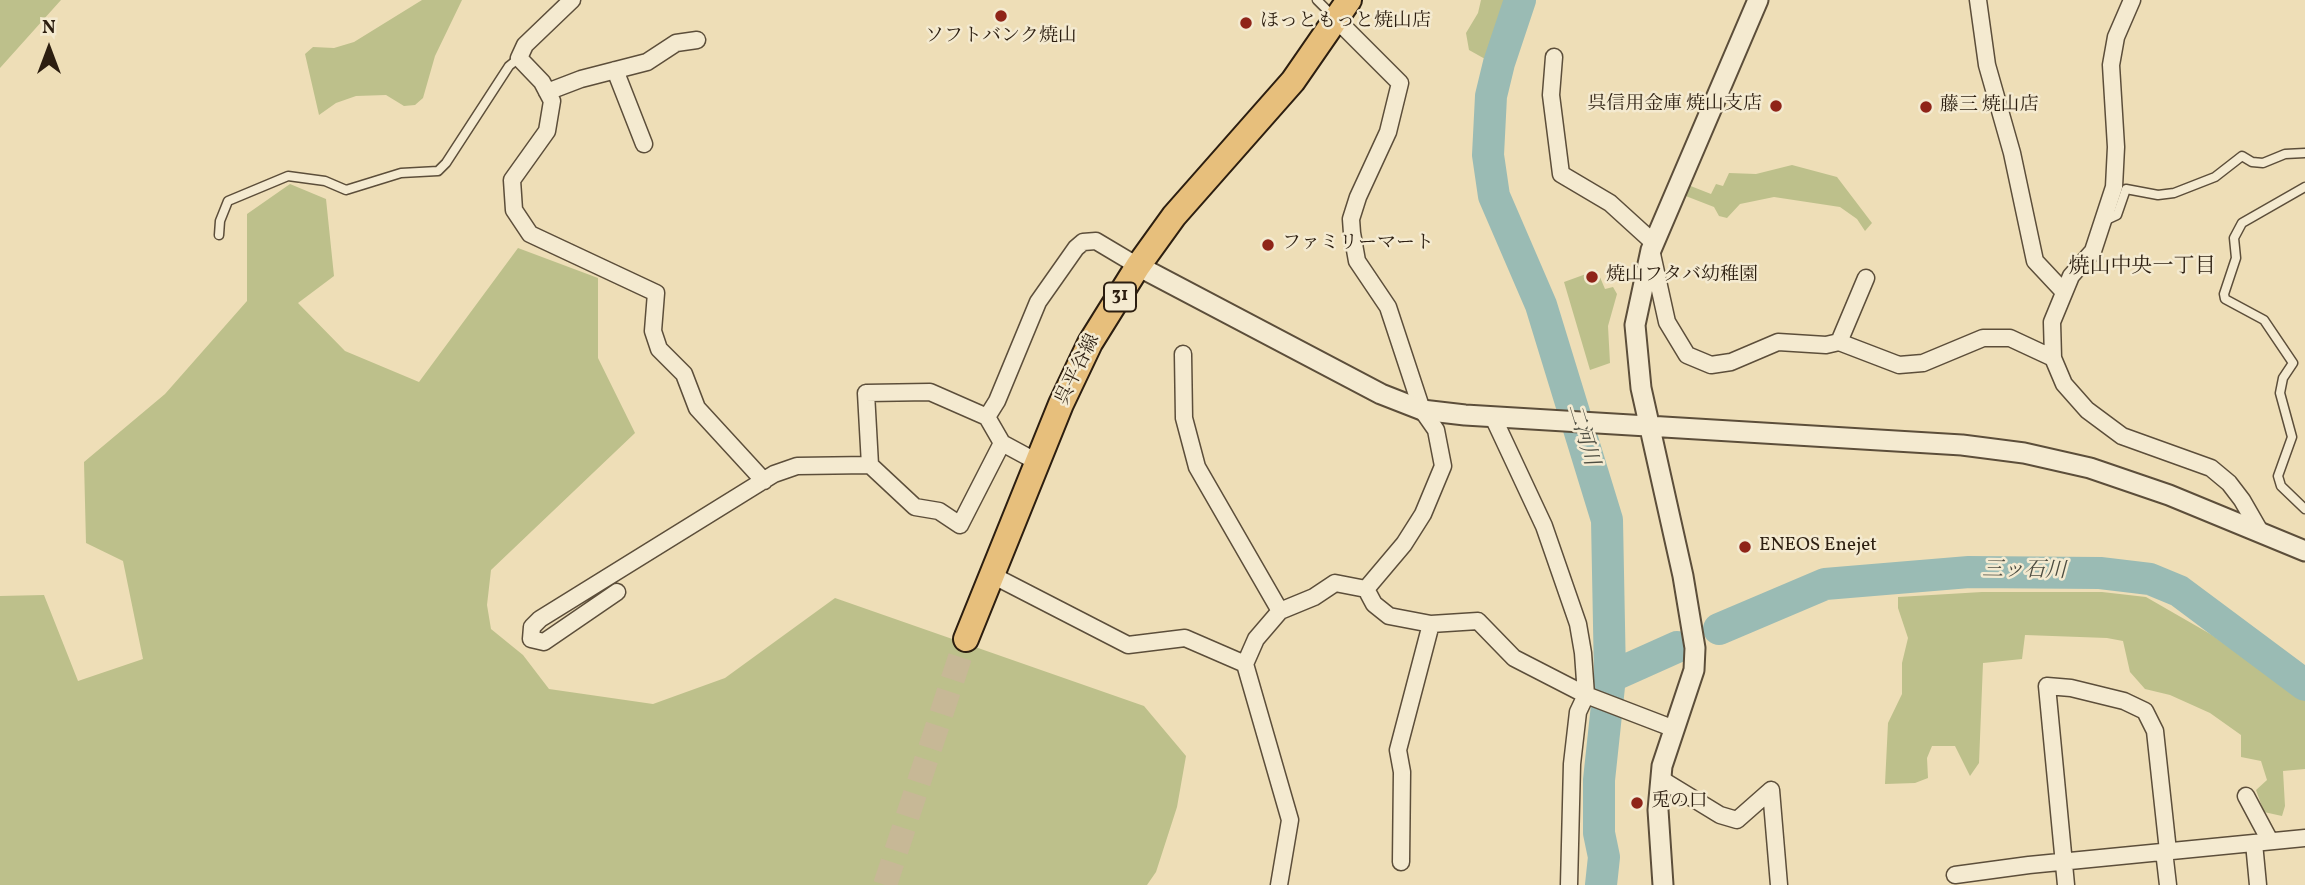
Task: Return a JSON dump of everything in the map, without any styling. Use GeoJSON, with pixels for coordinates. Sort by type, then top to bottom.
{"type":"FeatureCollection","features":[{"type":"Feature","properties":{"kind":"main road","name":"呉平谷線"},"geometry":{"type":"LineString","coordinates":[[966,639],[1061,404],[1090,343],[1138,266],[1194,192],[1293,81],[1343,10]]}},
{"type":"Feature","properties":{"kind":"street"},"geometry":{"type":"LineString","coordinates":[[572,0],[525,44],[519,58],[542,82],[552,101],[547,131],[512,180],[514,210],[530,234],[656,293],[653,331],[659,349],[684,374],[698,408],[764,481]]}},
{"type":"Feature","properties":{"kind":"street"},"geometry":{"type":"LineString","coordinates":[[1663,885],[1658,810],[1664,726],[1693,670],[1695,639],[1641,388],[1634,325],[1652,247],[1758,0]]}},
{"type":"Feature","properties":{"kind":"street"},"geometry":{"type":"LineString","coordinates":[[1978,0],[1987,65],[2012,153],[2035,261],[2064,292]]}},
{"type":"Feature","properties":{"kind":"street"},"geometry":{"type":"LineString","coordinates":[[2132,0],[2116,37],[2111,65],[2116,147],[2114,187],[2092,251],[2071,276],[2052,322],[2053,358],[2064,384],[2087,411],[2122,436],[2211,468],[2242,500],[2261,533]]}},
{"type":"Feature","properties":{"kind":"street"},"geometry":{"type":"LineString","coordinates":[[1343,10],[1400,83],[1388,132],[1351,219],[1357,261],[1388,307],[1422,410],[1436,430],[1443,466],[1423,514],[1404,544],[1366,589]]}},
{"type":"Feature","properties":{"kind":"street"},"geometry":{"type":"LineString","coordinates":[[547,92],[647,62],[676,43],[697,40]]}},
{"type":"Feature","properties":{"kind":"street"},"geometry":{"type":"LineString","coordinates":[[1554,57],[1551,95],[1560,174],[1610,203],[1652,247],[1667,322],[1687,355],[1711,365],[1731,362],[1778,342],[1826,345],[1839,342],[1899,365],[1923,363],[1983,338],[2010,338],[2053,358]]}},
{"type":"Feature","properties":{"kind":"street"},"geometry":{"type":"LineString","coordinates":[[615,70],[644,144]]}},
{"type":"Feature","properties":{"kind":"street"},"geometry":{"type":"LineString","coordinates":[[987,417],[997,401],[1038,302],[1076,248],[1083,242],[1097,241],[1138,266],[1381,394],[1422,410],[1603,424],[1962,445],[2024,453],[2104,473],[2169,495],[2305,549]]}},
{"type":"Feature","properties":{"kind":"street"},"geometry":{"type":"LineString","coordinates":[[1839,342],[1866,278]]}},
{"type":"Feature","properties":{"kind":"street"},"geometry":{"type":"LineString","coordinates":[[1182,354],[1185,418],[1197,467],[1280,611]]}},
{"type":"Feature","properties":{"kind":"street"},"geometry":{"type":"LineString","coordinates":[[1002,443],[960,525],[939,511],[915,507],[870,465],[866,393],[930,391],[987,417],[1002,443],[1039,463]]}},
{"type":"Feature","properties":{"kind":"street"},"geometry":{"type":"LineString","coordinates":[[1501,417],[1544,526],[1578,624],[1590,697],[1578,712],[1572,764],[1569,885]]}},
{"type":"Feature","properties":{"kind":"street"},"geometry":{"type":"LineString","coordinates":[[617,592],[544,642],[531,639],[532,627],[540,619],[764,481],[797,466],[870,465]]}},
{"type":"Feature","properties":{"kind":"street"},"geometry":{"type":"LineString","coordinates":[[992,575],[1128,645],[1185,638],[1245,664]]}},
{"type":"Feature","properties":{"kind":"street"},"geometry":{"type":"LineString","coordinates":[[1279,885],[1290,820],[1245,664],[1256,639],[1280,611],[1314,597],[1335,583],[1366,589]]}},
{"type":"Feature","properties":{"kind":"street"},"geometry":{"type":"LineString","coordinates":[[1366,589],[1374,604],[1389,616],[1431,624],[1478,621],[1514,658],[1590,697],[1664,726]]}},
{"type":"Feature","properties":{"kind":"street"},"geometry":{"type":"LineString","coordinates":[[1401,862],[1402,772],[1398,750],[1431,624]]}},
{"type":"Feature","properties":{"kind":"street"},"geometry":{"type":"LineString","coordinates":[[2066,885],[2047,686],[2071,688],[2124,701],[2145,711],[2155,731],[2168,885]]}},
{"type":"Feature","properties":{"kind":"street"},"geometry":{"type":"LineString","coordinates":[[1661,779],[1713,811],[1737,820],[1771,790],[1779,885]]}},
{"type":"Feature","properties":{"kind":"street"},"geometry":{"type":"LineString","coordinates":[[2246,796],[2262,842],[2258,885]]}},
{"type":"Feature","properties":{"kind":"street"},"geometry":{"type":"LineString","coordinates":[[1955,876],[2063,862],[2305,838]]}},
{"type":"Feature","properties":{"kind":"lane"},"geometry":{"type":"LineString","coordinates":[[1317,0],[1343,10]]}},
{"type":"Feature","properties":{"kind":"lane"},"geometry":{"type":"LineString","coordinates":[[219,235],[220,220],[228,201],[288,176],[325,181],[346,190],[401,173],[438,171],[446,163],[509,65],[519,58]]}},
{"type":"Feature","properties":{"kind":"lane"},"geometry":{"type":"LineString","coordinates":[[2102,222],[2117,215],[2126,189],[2158,195],[2175,193],[2215,177],[2242,156],[2252,162],[2263,163],[2286,153],[2305,153]]}},
{"type":"Feature","properties":{"kind":"lane"},"geometry":{"type":"LineString","coordinates":[[2305,187],[2242,223],[2234,238],[2236,258],[2224,294],[2225,299],[2264,320],[2293,363],[2283,377],[2280,393],[2292,437],[2278,476],[2281,486],[2305,509]]}},
{"type":"Feature","properties":{"kind":"green space"},"geometry":{"type":"Polygon","coordinates":[[[0,0],[61,0],[0,68],[0,0]]]}},
{"type":"Feature","properties":{"kind":"green space"},"geometry":{"type":"Polygon","coordinates":[[[422,0],[462,0],[435,56],[423,98],[415,105],[404,106],[386,95],[356,96],[336,103],[319,115],[305,54],[313,47],[334,48],[354,42],[422,0]]]}},
{"type":"Feature","properties":{"kind":"green space"},"geometry":{"type":"Polygon","coordinates":[[[1481,0],[1513,0],[1494,64],[1469,50],[1466,33],[1478,13],[1481,0]]]}},
{"type":"Feature","properties":{"kind":"green space"},"geometry":{"type":"Polygon","coordinates":[[[1792,165],[1837,177],[1872,223],[1865,231],[1857,219],[1840,207],[1774,197],[1740,204],[1727,218],[1719,216],[1714,207],[1678,193],[1683,183],[1711,194],[1716,184],[1723,186],[1729,173],[1756,174],[1792,165]]]}},
{"type":"Feature","properties":{"kind":"green space"},"geometry":{"type":"Polygon","coordinates":[[[290,184],[326,199],[334,276],[298,303],[345,351],[419,382],[518,248],[598,278],[598,358],[635,433],[491,570],[487,605],[491,629],[523,655],[549,689],[653,704],[725,678],[835,598],[1144,706],[1186,756],[1177,807],[1156,872],[1147,885],[0,885],[0,596],[44,595],[78,681],[143,659],[123,561],[86,543],[84,462],[165,394],[247,301],[247,214],[290,184]]]}},
{"type":"Feature","properties":{"kind":"green space"},"geometry":{"type":"Polygon","coordinates":[[[1597,270],[1605,289],[1613,287],[1617,294],[1608,326],[1610,363],[1590,370],[1564,282],[1597,270]]]}},
{"type":"Feature","properties":{"kind":"green space"},"geometry":{"type":"Polygon","coordinates":[[[1982,592],[2102,592],[2146,597],[2212,635],[2274,680],[2305,698],[2305,769],[2283,771],[2285,806],[2282,816],[2264,812],[2256,790],[2267,780],[2261,761],[2241,757],[2241,735],[2210,713],[2170,695],[2145,689],[2130,672],[2123,641],[2107,638],[2025,635],[2022,659],[1983,663],[1979,763],[1970,776],[1955,746],[1932,746],[1927,758],[1928,778],[1915,783],[1885,784],[1888,723],[1902,694],[1902,663],[1908,638],[1898,608],[1898,597],[1982,592]]]}},
{"type":"Feature","properties":{"kind":"waterway","name":"二河川"},"geometry":{"type":"LineString","coordinates":[[1520,0],[1491,96],[1488,155],[1494,196],[1541,305],[1607,520],[1610,677],[1599,780],[1599,833],[1604,857],[1601,885]]}},
{"type":"Feature","properties":{"kind":"waterway","name":"三ッ石川"},"geometry":{"type":"LineString","coordinates":[[1719,629],[1825,584],[1969,572],[2100,573],[2150,579],[2179,591],[2305,685]]}},
{"type":"Feature","properties":{"kind":"waterway","name":"三ッ石川"},"geometry":{"type":"LineString","coordinates":[[1610,677],[1677,647]]}},
{"type":"Feature","properties":{"kind":"tunnel"},"geometry":{"type":"LineString","coordinates":[[885,885],[966,639]]}},
{"type":"Feature","properties":{"kind":"place","name":"ソフトバンク焼山"},"geometry":{"type":"Point","coordinates":[1001,16]}},
{"type":"Feature","properties":{"kind":"place","name":"ほっともっと焼山店"},"geometry":{"type":"Point","coordinates":[1246,23]}},
{"type":"Feature","properties":{"kind":"place","name":"呉信用金庫 焼山支店"},"geometry":{"type":"Point","coordinates":[1776,106]}},
{"type":"Feature","properties":{"kind":"place","name":"藤三 焼山店"},"geometry":{"type":"Point","coordinates":[1926,107]}},
{"type":"Feature","properties":{"kind":"place","name":"ファミリーマート"},"geometry":{"type":"Point","coordinates":[1268,245]}},
{"type":"Feature","properties":{"kind":"place","name":"焼山フタバ幼稚園"},"geometry":{"type":"Point","coordinates":[1592,277]}},
{"type":"Feature","properties":{"kind":"place","name":"ENEOS Enejet"},"geometry":{"type":"Point","coordinates":[1745,547]}},
{"type":"Feature","properties":{"kind":"place","name":"兎の口"},"geometry":{"type":"Point","coordinates":[1637,803]}},
{"type":"Feature","properties":{"kind":"district","name":"焼山中央一丁目"},"geometry":{"type":"Point","coordinates":[2142,268]}}]}
